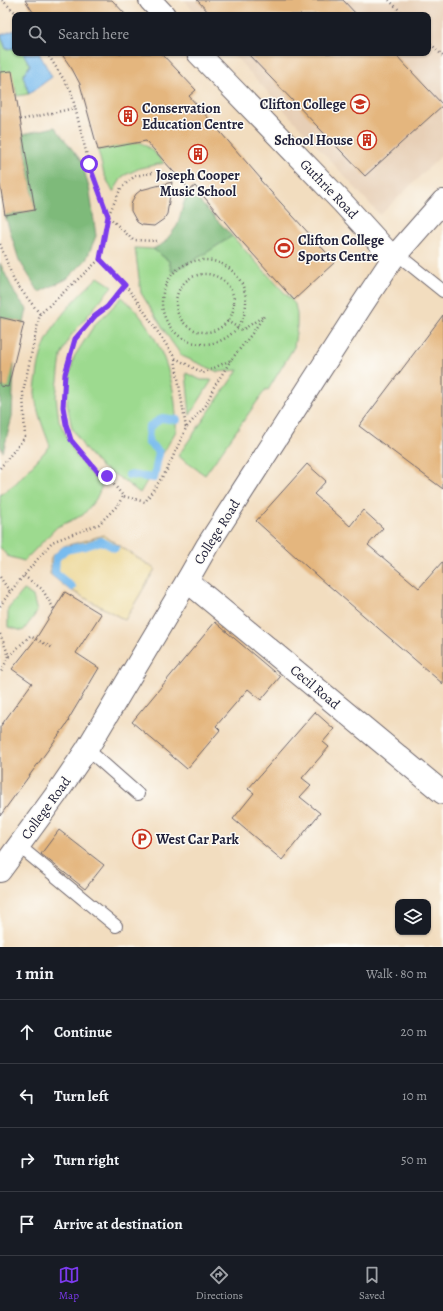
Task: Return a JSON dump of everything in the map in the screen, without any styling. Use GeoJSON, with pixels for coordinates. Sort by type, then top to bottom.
{"type":"FeatureCollection","features":[{"type":"Feature","properties":{"kind":"street"},"geometry":{"type":"LineString","coordinates":[[150,0],[161,12]]}},
{"type":"Feature","properties":{"kind":"street","name":"Guthrie Road"},"geometry":{"type":"LineString","coordinates":[[201,56],[395,256]]}},
{"type":"Feature","properties":{"kind":"street","name":"College Road"},"geometry":{"type":"LineString","coordinates":[[0,871],[56,796],[87,749],[207,546],[362,305],[395,256],[443,201]]}},
{"type":"Feature","properties":{"kind":"street","name":"Cecil Road"},"geometry":{"type":"LineString","coordinates":[[187,581],[443,792]]}},
{"type":"Feature","properties":{"kind":"lane"},"geometry":{"type":"LineString","coordinates":[[395,256],[443,291]]}},
{"type":"Feature","properties":{"kind":"lane"},"geometry":{"type":"LineString","coordinates":[[87,749],[138,794]]}},
{"type":"Feature","properties":{"kind":"lane"},"geometry":{"type":"LineString","coordinates":[[19,846],[116,926]]}},
{"type":"Feature","properties":{"kind":"path"},"geometry":{"type":"LineString","coordinates":[[2,0],[15,12]]}},
{"type":"Feature","properties":{"kind":"path"},"geometry":{"type":"LineString","coordinates":[[389,0],[401,12]]}},
{"type":"Feature","properties":{"kind":"path"},"geometry":{"type":"LineString","coordinates":[[431,44],[443,56]]}},
{"type":"Feature","properties":{"kind":"path"},"geometry":{"type":"LineString","coordinates":[[49,56],[71,91],[89,164],[108,216],[133,240],[158,241]]}},
{"type":"Feature","properties":{"kind":"path"},"geometry":{"type":"LineString","coordinates":[[20,120],[75,108]]}},
{"type":"Feature","properties":{"kind":"path"},"geometry":{"type":"LineString","coordinates":[[0,468],[25,437],[22,392],[40,314],[100,259],[108,216],[121,188],[135,176],[152,173]]}},
{"type":"Feature","properties":{"kind":"path"},"geometry":{"type":"LineString","coordinates":[[0,244],[14,281],[40,314]]}},
{"type":"Feature","properties":{"kind":"path"},"geometry":{"type":"LineString","coordinates":[[100,259],[125,285],[138,302],[175,358],[186,428]]}},
{"type":"Feature","properties":{"kind":"path"},"geometry":{"type":"LineString","coordinates":[[207,260],[221,264],[233,272],[241,283],[246,296],[245,309],[241,322],[236,328],[232,333],[221,340],[209,344],[195,343],[183,338],[172,330],[165,318],[162,304],[164,290],[170,277],[181,268],[193,262],[207,260]]}},
{"type":"Feature","properties":{"kind":"path"},"geometry":{"type":"LineString","coordinates":[[201,275],[210,275],[220,279],[227,285],[232,293],[234,303],[232,313],[227,321],[220,328],[212,331],[203,332],[194,330],[186,325],[176,310],[178,292],[184,284],[192,278],[201,275]]}},
{"type":"Feature","properties":{"kind":"path"},"geometry":{"type":"LineString","coordinates":[[125,285],[107,307],[95,316],[75,339],[65,374],[63,407],[71,440],[98,472],[107,476],[123,496],[145,502],[167,470],[186,428],[206,405],[214,387],[231,360],[264,316],[242,330],[236,328],[227,321]]}},
{"type":"Feature","properties":{"kind":"path"},"geometry":{"type":"LineString","coordinates":[[175,358],[202,373],[231,360]]}},
{"type":"Feature","properties":{"kind":"path"},"geometry":{"type":"LineString","coordinates":[[0,606],[52,542],[99,524],[118,505],[123,496]]}},
{"type":"Feature","properties":{"kind":"path"},"geometry":{"type":"LineString","coordinates":[[24,576],[42,589],[54,609]]}},
{"type":"Feature","properties":{"kind":"path"},"geometry":{"type":"LineString","coordinates":[[0,577],[10,592]]}},
{"type":"Feature","properties":{"kind":"path"},"geometry":{"type":"LineString","coordinates":[[0,634],[9,656]]}},
{"type":"Feature","properties":{"kind":"path"},"geometry":{"type":"LineString","coordinates":[[0,674],[9,656],[30,636],[53,648]]}},
{"type":"Feature","properties":{"kind":"shaded area","name":"Clifton College"},"geometry":{"type":"Polygon","coordinates":[[[184,0],[443,0],[443,154],[380,215],[235,56],[431,56],[431,12],[194,12],[184,0]]]}},
{"type":"Feature","properties":{"kind":"green space"},"geometry":{"type":"Polygon","coordinates":[[[0,34],[6,49],[12,48],[12,56],[25,56],[30,65],[23,76],[29,94],[17,96],[15,87],[0,81],[0,34]]]}},
{"type":"Feature","properties":{"kind":"green space"},"geometry":{"type":"Polygon","coordinates":[[[55,127],[82,162],[90,192],[96,236],[86,260],[67,279],[39,292],[19,260],[5,215],[35,210],[23,134],[55,127]]]}},
{"type":"Feature","properties":{"kind":"green space"},"geometry":{"type":"Polygon","coordinates":[[[140,142],[152,150],[164,163],[140,168],[123,176],[113,192],[104,174],[98,150],[140,142]]]}},
{"type":"Feature","properties":{"kind":"green space"},"geometry":{"type":"Polygon","coordinates":[[[188,189],[232,236],[203,255],[172,272],[169,261],[153,249],[164,243],[177,226],[188,189]]]}},
{"type":"Feature","properties":{"kind":"green space"},"geometry":{"type":"Polygon","coordinates":[[[232,236],[295,304],[297,326],[294,347],[268,390],[266,389],[205,475],[178,456],[238,370],[218,372],[182,356],[141,293],[135,248],[153,249],[169,261],[172,272],[203,255],[232,236]]]}},
{"type":"Feature","properties":{"kind":"green space"},"geometry":{"type":"Polygon","coordinates":[[[0,263],[15,294],[27,309],[24,323],[0,317],[0,302],[2,297],[0,297],[0,263]]]}},
{"type":"Feature","properties":{"kind":"green space"},"geometry":{"type":"Polygon","coordinates":[[[98,277],[112,286],[69,338],[61,356],[56,397],[59,421],[78,459],[97,481],[103,484],[96,499],[83,515],[57,527],[24,561],[7,556],[0,547],[0,495],[16,483],[50,446],[37,406],[35,393],[39,361],[50,333],[57,321],[98,277]]]}},
{"type":"Feature","properties":{"kind":"green space"},"geometry":{"type":"Polygon","coordinates":[[[122,297],[147,325],[155,339],[167,368],[175,399],[176,431],[140,493],[120,478],[101,467],[85,449],[72,428],[67,404],[68,383],[74,357],[95,324],[122,297]]]}},
{"type":"Feature","properties":{"kind":"green space"},"geometry":{"type":"Polygon","coordinates":[[[0,359],[14,363],[12,417],[3,452],[0,445],[0,359]]]}},
{"type":"Feature","properties":{"kind":"green space"},"geometry":{"type":"Polygon","coordinates":[[[186,373],[201,380],[212,380],[190,415],[186,373]]]}},
{"type":"Feature","properties":{"kind":"green space"},"geometry":{"type":"Polygon","coordinates":[[[24,590],[33,596],[37,612],[23,631],[8,627],[8,609],[24,590]]]}},
{"type":"Feature","properties":{"kind":"sand"},"geometry":{"type":"Polygon","coordinates":[[[103,535],[155,569],[125,620],[67,588],[50,574],[51,557],[64,546],[103,535]]]}},
{"type":"Feature","properties":{"kind":"water"},"geometry":{"type":"Polygon","coordinates":[[[12,31],[12,48],[6,49],[1,35],[12,31]]]}},
{"type":"Feature","properties":{"kind":"water"},"geometry":{"type":"Polygon","coordinates":[[[25,56],[41,56],[52,77],[29,94],[23,76],[30,65],[25,56]]]}},
{"type":"Feature","properties":{"kind":"building"},"geometry":{"type":"Polygon","coordinates":[[[25,0],[112,0],[123,12],[33,12],[25,0]]]}},
{"type":"Feature","properties":{"kind":"building"},"geometry":{"type":"Polygon","coordinates":[[[197,0],[343,0],[354,12],[208,12],[197,0]]]}},
{"type":"Feature","properties":{"kind":"building"},"geometry":{"type":"Polygon","coordinates":[[[63,56],[164,56],[196,90],[189,96],[261,179],[260,180],[335,262],[294,300],[235,234],[195,186],[190,190],[146,141],[98,150],[80,84],[63,56]]]}},
{"type":"Feature","properties":{"kind":"building","name":"School House"},"geometry":{"type":"Polygon","coordinates":[[[250,56],[397,56],[443,105],[365,176],[250,56]]]}},
{"type":"Feature","properties":{"kind":"building"},"geometry":{"type":"Polygon","coordinates":[[[12,71],[35,210],[5,215],[0,184],[0,72],[12,71]]]}},
{"type":"Feature","properties":{"kind":"building"},"geometry":{"type":"Polygon","coordinates":[[[172,182],[167,214],[164,219],[154,226],[142,225],[137,222],[131,211],[131,205],[136,194],[141,190],[172,182]]]}},
{"type":"Feature","properties":{"kind":"building"},"geometry":{"type":"Polygon","coordinates":[[[443,315],[443,489],[359,426],[443,315]]]}},
{"type":"Feature","properties":{"kind":"building"},"geometry":{"type":"Polygon","coordinates":[[[0,317],[24,323],[8,387],[0,386],[0,317]]]}},
{"type":"Feature","properties":{"kind":"building"},"geometry":{"type":"Polygon","coordinates":[[[307,464],[326,481],[314,494],[350,526],[363,510],[383,528],[368,545],[419,588],[443,561],[443,684],[327,585],[256,521],[307,464]]]}},
{"type":"Feature","properties":{"kind":"building"},"geometry":{"type":"Polygon","coordinates":[[[65,592],[101,614],[76,653],[99,668],[68,720],[69,721],[0,816],[0,727],[32,683],[12,669],[35,640],[65,592]]]}},
{"type":"Feature","properties":{"kind":"building"},"geometry":{"type":"Polygon","coordinates":[[[215,622],[280,677],[261,700],[248,689],[216,726],[220,730],[187,769],[132,722],[215,622]]]}},
{"type":"Feature","properties":{"kind":"building"},"geometry":{"type":"Polygon","coordinates":[[[315,712],[334,729],[323,742],[329,747],[302,778],[311,785],[300,797],[320,813],[282,860],[233,819],[254,793],[248,789],[315,712]]]}},
{"type":"Feature","properties":{"kind":"building"},"geometry":{"type":"Polygon","coordinates":[[[59,830],[104,865],[85,889],[41,854],[59,830]]]}},
{"type":"Feature","properties":{"kind":"waterway"},"geometry":{"type":"LineString","coordinates":[[129,475],[154,478],[159,452],[148,442],[149,427],[162,418],[177,420]]}},
{"type":"Feature","properties":{"kind":"waterway"},"geometry":{"type":"LineString","coordinates":[[72,587],[55,573],[56,558],[65,550],[86,546],[101,541],[115,548]]}},
{"type":"Feature","properties":{"kind":"place","name":"Clifton College"},"geometry":{"type":"Point","coordinates":[360,104]}},
{"type":"Feature","properties":{"kind":"place","name":"Conservation Education Centre"},"geometry":{"type":"Point","coordinates":[128,116]}},
{"type":"Feature","properties":{"kind":"place","name":"School House"},"geometry":{"type":"Point","coordinates":[367,140]}},
{"type":"Feature","properties":{"kind":"place","name":"Joseph Cooper Music School"},"geometry":{"type":"Point","coordinates":[198,154]}},
{"type":"Feature","properties":{"kind":"place","name":"Clifton College Sports Centre"},"geometry":{"type":"Point","coordinates":[284,248]}},
{"type":"Feature","properties":{"kind":"place","name":"West Car Park"},"geometry":{"type":"Point","coordinates":[142,839]}},
{"type":"Feature","properties":{"kind":"route"},"geometry":{"type":"LineString","coordinates":[[89,164],[108,216],[100,259],[125,285],[107,307],[95,316],[75,339],[65,374],[63,407],[71,440],[98,472],[107,476]]}}]}
